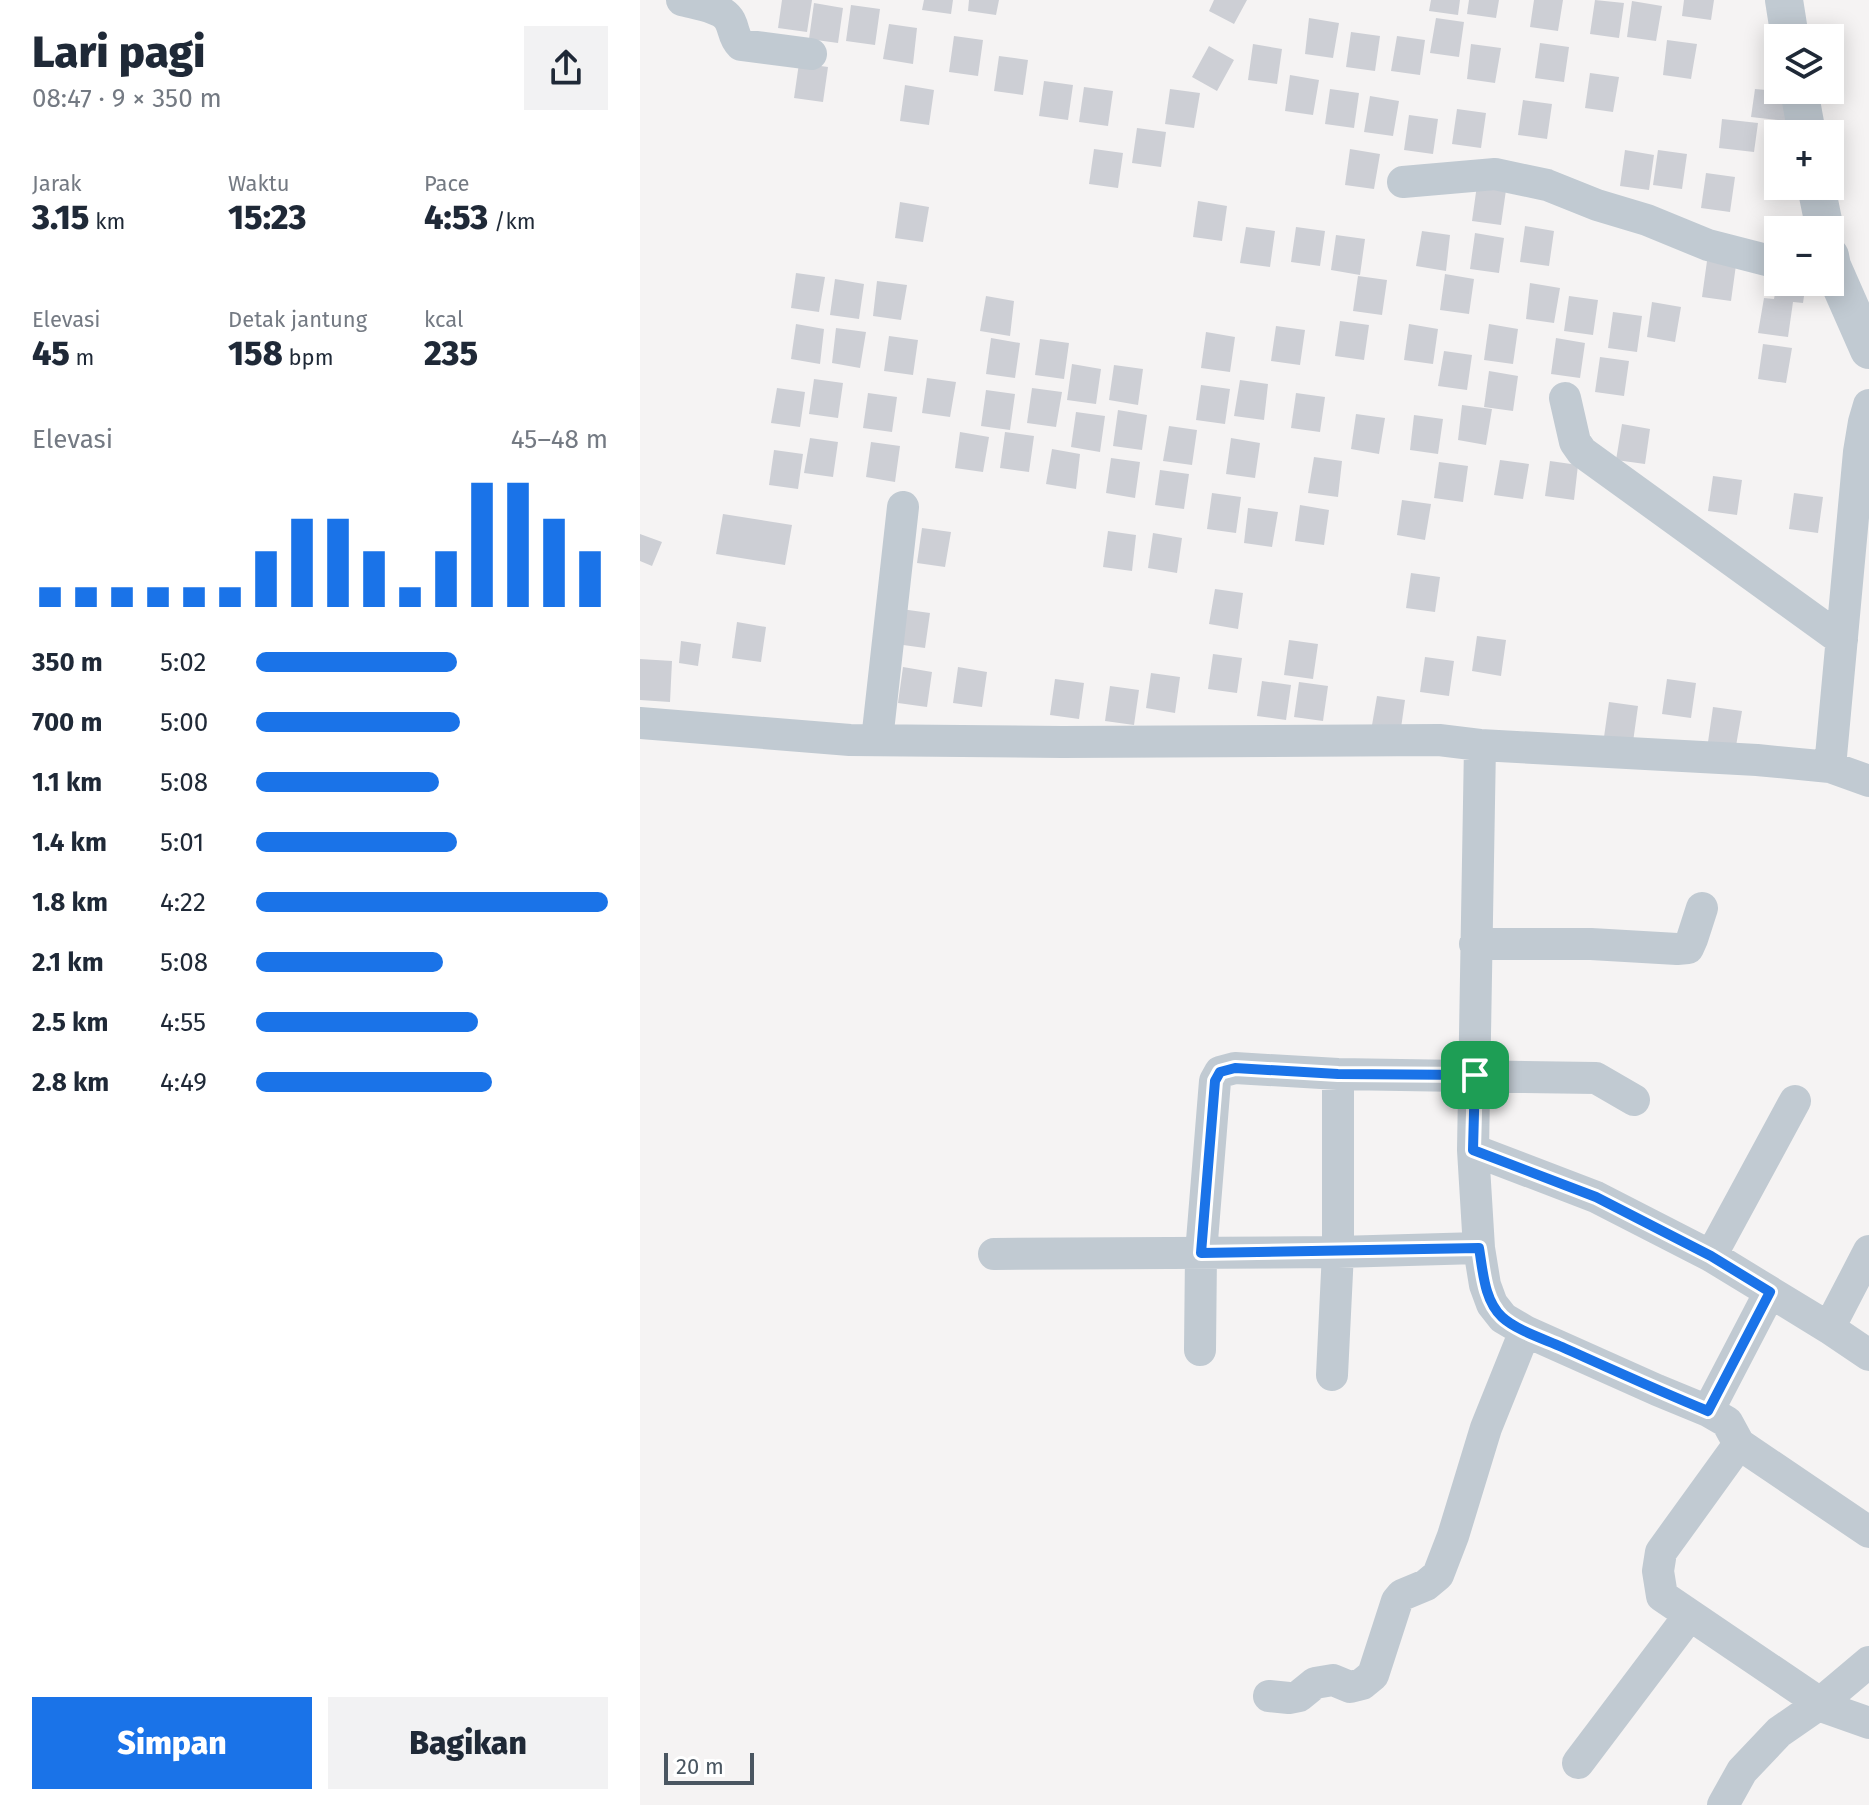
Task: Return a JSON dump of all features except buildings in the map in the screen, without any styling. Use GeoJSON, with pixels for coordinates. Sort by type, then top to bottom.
{"type":"FeatureCollection","features":[{"type":"Feature","properties":{"kind":"street"},"geometry":{"type":"LineString","coordinates":[[682,0],[729,18],[734,37],[741,45],[811,54]]}},
{"type":"Feature","properties":{"kind":"street"},"geometry":{"type":"LineString","coordinates":[[1784,0],[1788,24]]}},
{"type":"Feature","properties":{"kind":"street"},"geometry":{"type":"LineString","coordinates":[[1403,182],[1495,174],[1547,185],[1708,245],[1764,259]]}},
{"type":"Feature","properties":{"kind":"street"},"geometry":{"type":"LineString","coordinates":[[1844,291],[1869,350]]}},
{"type":"Feature","properties":{"kind":"street"},"geometry":{"type":"LineString","coordinates":[[1565,398],[1575,442],[1582,452],[1842,640]]}},
{"type":"Feature","properties":{"kind":"street"},"geometry":{"type":"LineString","coordinates":[[1830,767],[1859,452],[1869,405]]}},
{"type":"Feature","properties":{"kind":"street"},"geometry":{"type":"LineString","coordinates":[[877,740],[903,507]]}},
{"type":"Feature","properties":{"kind":"street"},"geometry":{"type":"LineString","coordinates":[[640,723],[850,740],[1439,740],[1480,745],[1757,760],[1830,767],[1869,781]]}},
{"type":"Feature","properties":{"kind":"street"},"geometry":{"type":"LineString","coordinates":[[1480,745],[1473,1150],[1479,1248],[1485,1285],[1492,1304],[1503,1318],[1525,1331],[1727,1422],[1739,1444],[1869,1532]]}},
{"type":"Feature","properties":{"kind":"street"},"geometry":{"type":"LineString","coordinates":[[1475,944],[1688,948],[1702,908]]}},
{"type":"Feature","properties":{"kind":"street"},"geometry":{"type":"LineString","coordinates":[[1200,1350],[1201,1253],[1215,1081],[1220,1072],[1235,1068],[1338,1074],[1596,1078],[1634,1100]]}},
{"type":"Feature","properties":{"kind":"street"},"geometry":{"type":"LineString","coordinates":[[1332,1375],[1338,1252],[1338,1074]]}},
{"type":"Feature","properties":{"kind":"street"},"geometry":{"type":"LineString","coordinates":[[1711,1256],[1795,1101]]}},
{"type":"Feature","properties":{"kind":"street"},"geometry":{"type":"LineString","coordinates":[[1473,1150],[1596,1197],[1711,1256],[1869,1355]]}},
{"type":"Feature","properties":{"kind":"street"},"geometry":{"type":"LineString","coordinates":[[994,1254],[1479,1248]]}},
{"type":"Feature","properties":{"kind":"street"},"geometry":{"type":"LineString","coordinates":[[1829,1328],[1869,1251]]}},
{"type":"Feature","properties":{"kind":"street"},"geometry":{"type":"LineString","coordinates":[[1708,1411],[1770,1292]]}},
{"type":"Feature","properties":{"kind":"street"},"geometry":{"type":"LineString","coordinates":[[1269,1696],[1299,1696],[1315,1683],[1333,1680],[1350,1687],[1362,1684],[1373,1675],[1397,1601],[1438,1575],[1486,1428],[1525,1331]]}},
{"type":"Feature","properties":{"kind":"street"},"geometry":{"type":"LineString","coordinates":[[1739,1444],[1661,1552],[1658,1571],[1662,1596],[1814,1699],[1818,1705],[1869,1723]]}},
{"type":"Feature","properties":{"kind":"street"},"geometry":{"type":"LineString","coordinates":[[1578,1763],[1689,1616]]}},
{"type":"Feature","properties":{"kind":"street"},"geometry":{"type":"LineString","coordinates":[[1723,1805],[1742,1771],[1779,1732],[1818,1705],[1869,1662]]}},
{"type":"Feature","properties":{"kind":"route"},"geometry":{"type":"LineString","coordinates":[[1235,1068],[1338,1074],[1475,1075],[1473,1150],[1596,1197],[1711,1256],[1770,1292],[1708,1411],[1525,1331],[1503,1318],[1492,1304],[1485,1285],[1479,1248],[1201,1253],[1215,1081],[1220,1072],[1235,1068]]}}]}
